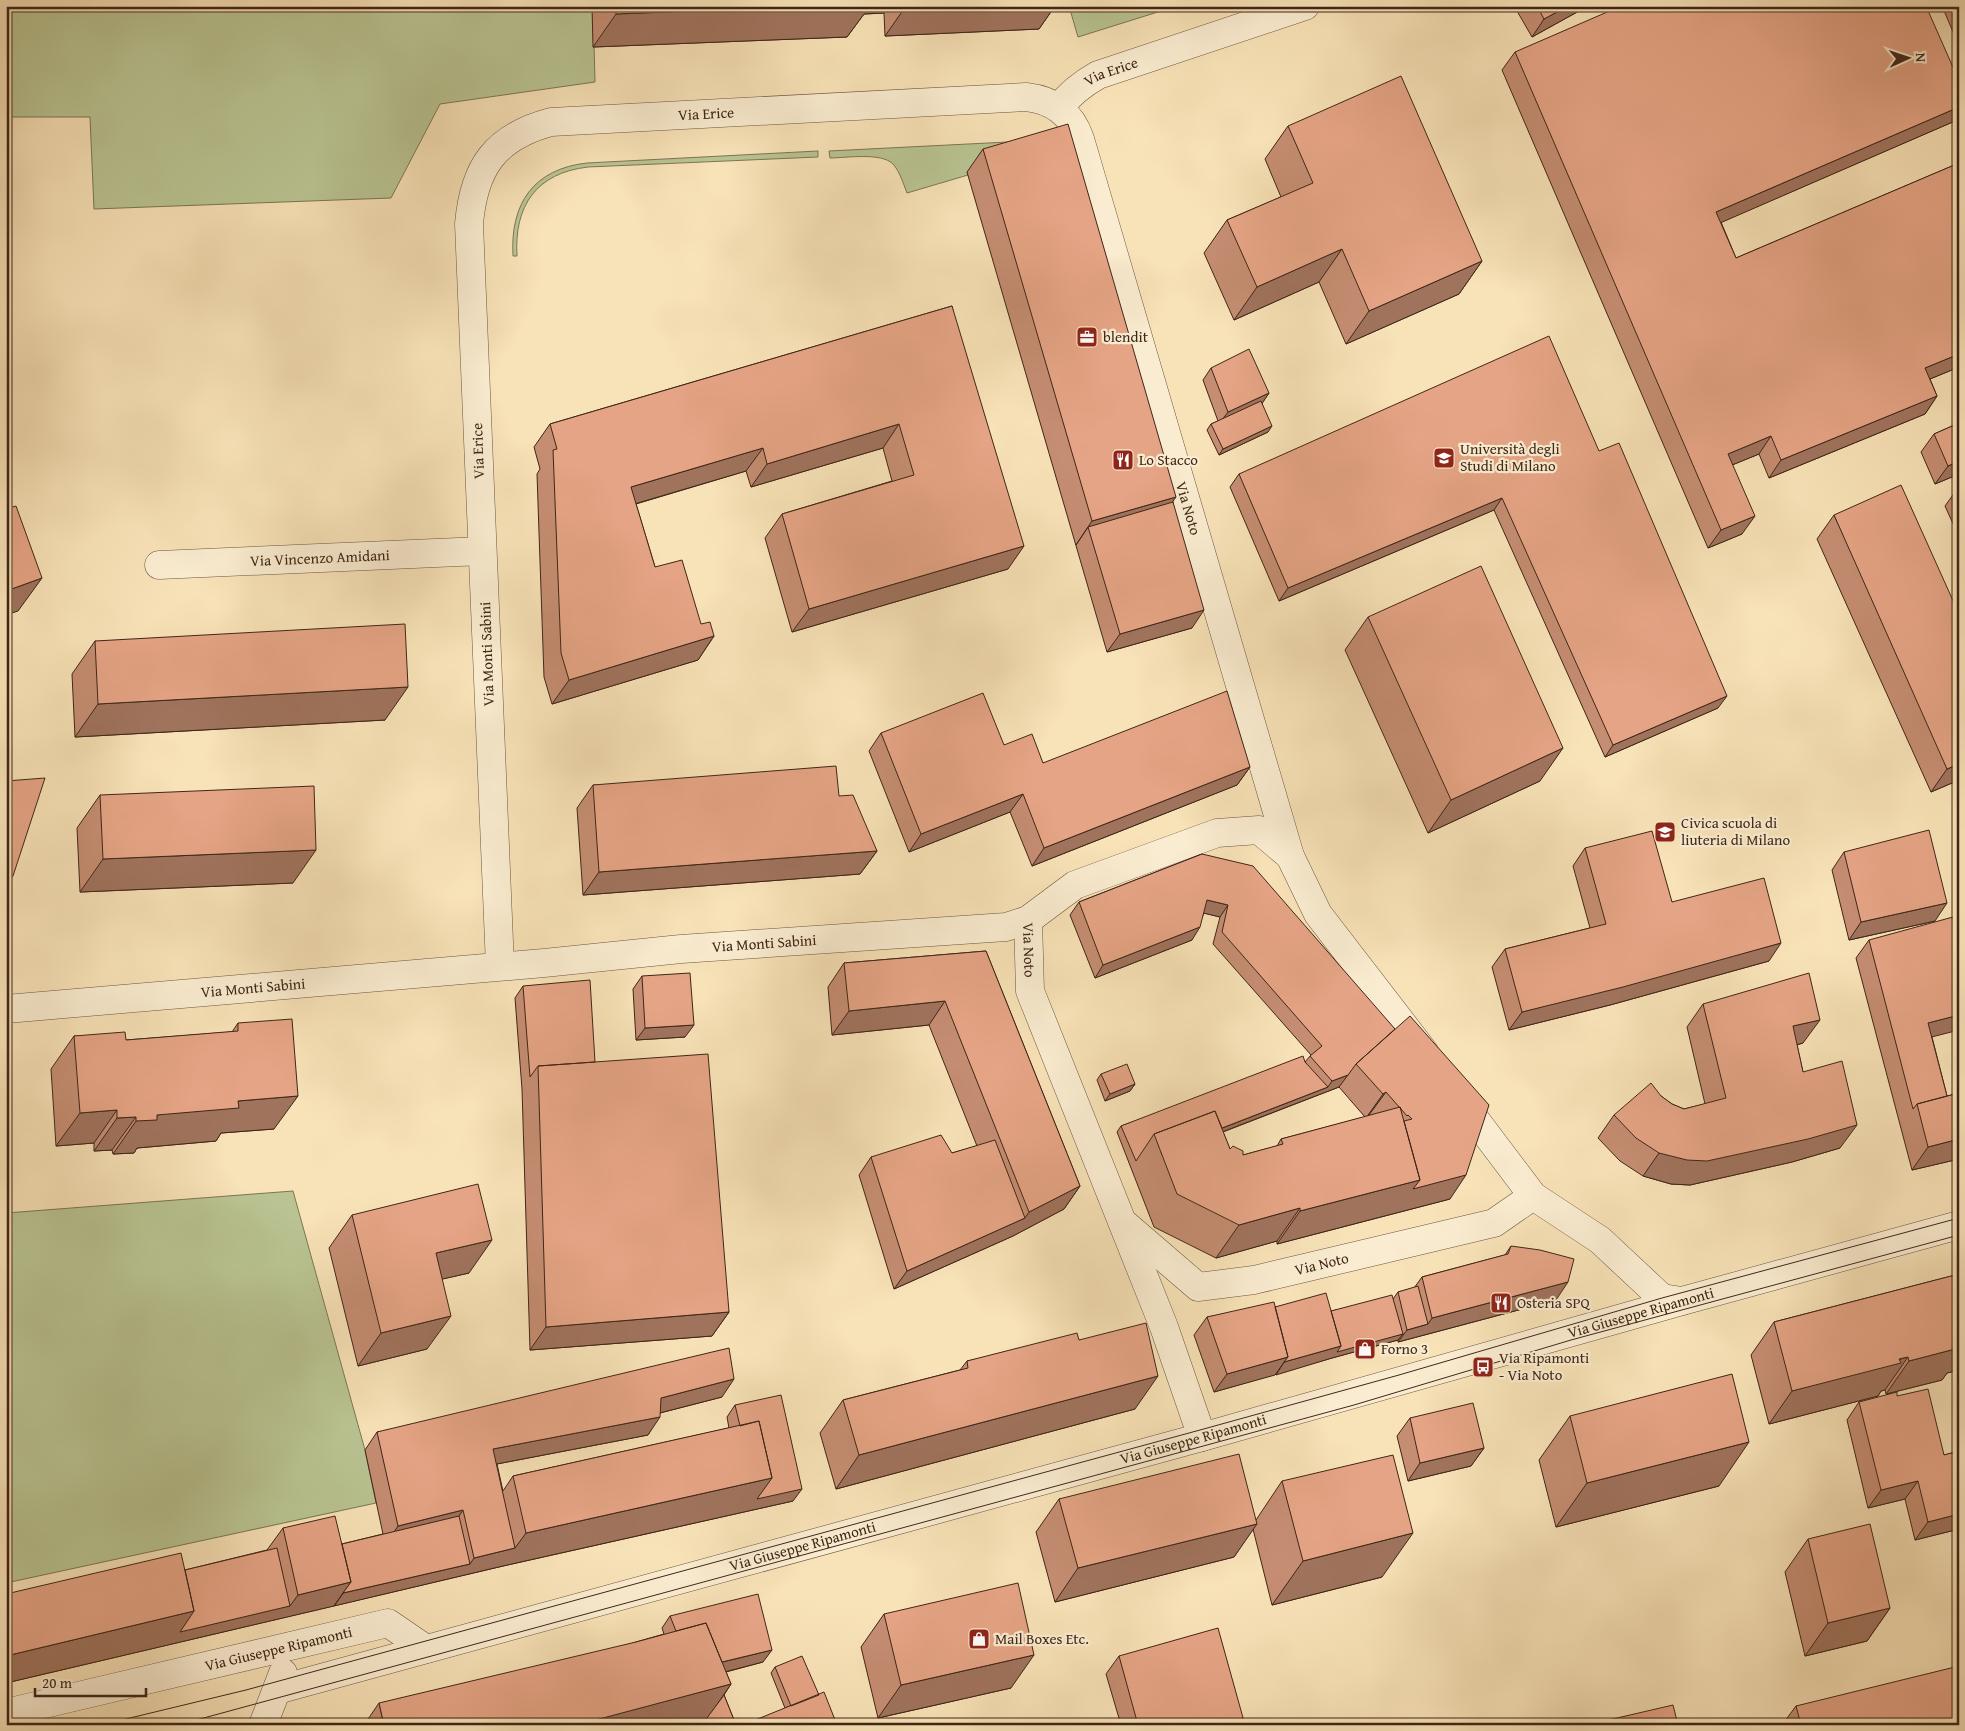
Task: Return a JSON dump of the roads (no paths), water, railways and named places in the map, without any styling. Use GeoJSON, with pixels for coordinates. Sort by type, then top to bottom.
{"type":"FeatureCollection","features":[{"type":"Feature","properties":{"kind":"street","name":"Via Erice"},"geometry":{"type":"LineString","coordinates":[[482,552],[469,224],[471,207],[480,176],[493,155],[509,139],[520,132],[538,125],[571,120],[1019,97],[1042,100],[1059,108],[1075,90],[1098,76],[1305,6]]}},
{"type":"Feature","properties":{"kind":"street","name":"Via Noto"},"geometry":{"type":"LineString","coordinates":[[1059,108],[1076,127],[1085,152],[1290,856],[1318,914],[1534,1196],[1600,1240],[1662,1298],[1682,1301]]}},
{"type":"Feature","properties":{"kind":"street","name":"Via Vincenzo Amidani"},"geometry":{"type":"LineString","coordinates":[[159,565],[482,552]]}},
{"type":"Feature","properties":{"kind":"street","name":"Via Monti Sabini"},"geometry":{"type":"LineString","coordinates":[[482,552],[500,966]]}},
{"type":"Feature","properties":{"kind":"street","name":"Via Noto"},"geometry":{"type":"LineString","coordinates":[[1202,1438],[1164,1327],[1124,1223],[1030,991],[1028,920],[1075,885],[1217,833],[1259,830],[1290,856]]}},
{"type":"Feature","properties":{"kind":"street","name":"Via Monti Sabini"},"geometry":{"type":"LineString","coordinates":[[6,1009],[681,949],[1006,927],[1028,920]]}},
{"type":"Feature","properties":{"kind":"street","name":"Via Noto"},"geometry":{"type":"LineString","coordinates":[[1124,1223],[1198,1288],[1254,1280],[1494,1223],[1534,1196]]}},
{"type":"Feature","properties":{"kind":"street","name":"Via Giuseppe Ripamonti"},"geometry":{"type":"LineString","coordinates":[[277,1690],[1202,1438],[1682,1301],[1959,1226]]}},
{"type":"Feature","properties":{"kind":"street","name":"Via Giuseppe Ripamonti"},"geometry":{"type":"LineString","coordinates":[[6,1713],[388,1623],[426,1649]]}},
{"type":"Feature","properties":{"kind":"street"},"geometry":{"type":"LineString","coordinates":[[263,1725],[293,1645]]}},
{"type":"Feature","properties":{"kind":"street"},"geometry":{"type":"LineString","coordinates":[[237,1658],[277,1690],[285,1725]]}},
{"type":"Feature","properties":{"kind":"tram line"},"geometry":{"type":"LineString","coordinates":[[101,1725],[246,1690],[1200,1430],[1399,1375],[1662,1298],[1959,1218]]}},
{"type":"Feature","properties":{"kind":"tram line"},"geometry":{"type":"LineString","coordinates":[[178,1725],[1354,1405],[1571,1340],[1959,1235]]}},
{"type":"Feature","properties":{"kind":"place","name":"blendit"},"geometry":{"type":"Point","coordinates":[1087,337]}},
{"type":"Feature","properties":{"kind":"place","name":"Università degli Studi di Milano"},"geometry":{"type":"Point","coordinates":[1444,458]}},
{"type":"Feature","properties":{"kind":"place","name":"Lo Stacco"},"geometry":{"type":"Point","coordinates":[1123,460]}},
{"type":"Feature","properties":{"kind":"place","name":"Civica scuola di liuteria di Milano"},"geometry":{"type":"Point","coordinates":[1665,832]}},
{"type":"Feature","properties":{"kind":"place","name":"Osteria SPQ"},"geometry":{"type":"Point","coordinates":[1501,1303]}},
{"type":"Feature","properties":{"kind":"place","name":"Forno 3"},"geometry":{"type":"Point","coordinates":[1365,1349]}},
{"type":"Feature","properties":{"kind":"place","name":"Via Ripamonti - Via Noto"},"geometry":{"type":"Point","coordinates":[1483,1367]}},
{"type":"Feature","properties":{"kind":"place","name":"Mail Boxes Etc."},"geometry":{"type":"Point","coordinates":[979,1639]}}]}
